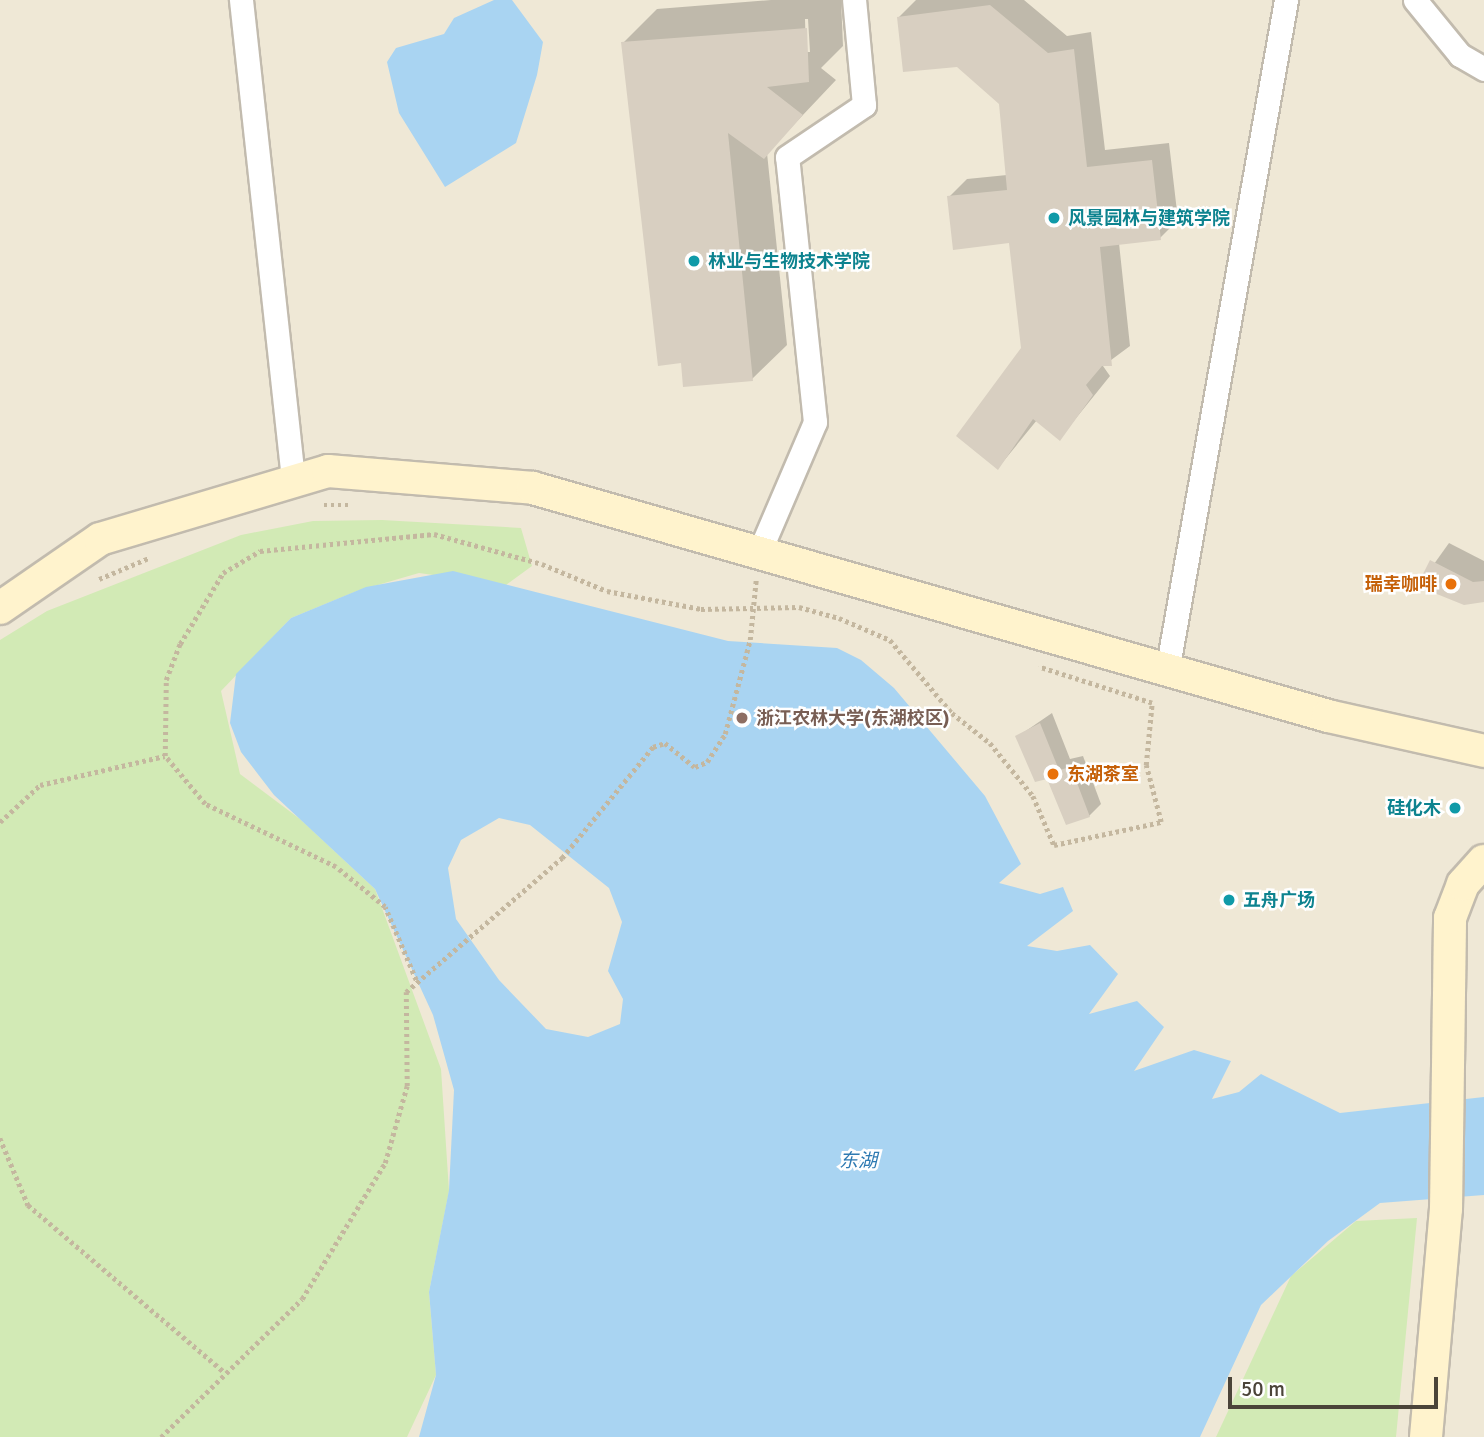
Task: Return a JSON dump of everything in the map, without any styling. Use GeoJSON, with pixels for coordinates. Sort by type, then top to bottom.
{"type":"FeatureCollection","features":[{"type":"Feature","properties":{"kind":"street"},"geometry":{"type":"LineString","coordinates":[[241,0],[293,482]]}},
{"type":"Feature","properties":{"kind":"street"},"geometry":{"type":"LineString","coordinates":[[757,572],[815,422],[787,157],[864,105],[854,0]]}},
{"type":"Feature","properties":{"kind":"street"},"geometry":{"type":"LineString","coordinates":[[1167,671],[1286,0]]}},
{"type":"Feature","properties":{"kind":"street"},"geometry":{"type":"LineString","coordinates":[[1415,0],[1460,55],[1484,69]]}},
{"type":"Feature","properties":{"kind":"street"},"geometry":{"type":"LineString","coordinates":[[0,608],[100,539],[328,471],[533,488],[757,572],[1484,751]]}},
{"type":"Feature","properties":{"kind":"street"},"geometry":{"type":"LineString","coordinates":[[1426,1437],[1446,1209],[1450,918],[1462,884],[1484,862]]}},
{"type":"Feature","properties":{"kind":"path"},"geometry":{"type":"LineString","coordinates":[[308,509],[362,505]]}},
{"type":"Feature","properties":{"kind":"path"},"geometry":{"type":"LineString","coordinates":[[416,980],[384,907],[336,867],[205,804],[165,756],[166,680],[180,643],[223,573],[260,551],[434,534],[542,564],[607,591],[752,612],[799,607],[890,640],[1033,796],[1054,845],[1161,821],[1146,765],[1152,702],[1033,665]]}},
{"type":"Feature","properties":{"kind":"path"},"geometry":{"type":"LineString","coordinates":[[85,584],[158,554]]}},
{"type":"Feature","properties":{"kind":"path"},"geometry":{"type":"LineString","coordinates":[[161,1437],[302,1298],[385,1163],[407,1086],[402,1011],[416,980],[477,935],[562,858],[653,747],[665,743],[695,767],[707,762],[725,734],[750,640],[757,572]]}},
{"type":"Feature","properties":{"kind":"path"},"geometry":{"type":"LineString","coordinates":[[0,821],[40,785],[165,756]]}},
{"type":"Feature","properties":{"kind":"path"},"geometry":{"type":"LineString","coordinates":[[0,1138],[28,1205],[224,1372]]}},
{"type":"Feature","properties":{"kind":"shaded area","name":"浙江农林大学(东湖校区)"},"geometry":{"type":"Polygon","coordinates":[[[0,0],[1484,0],[1484,1437],[0,1437],[0,0]]]}},
{"type":"Feature","properties":{"kind":"green space"},"geometry":{"type":"Polygon","coordinates":[[[382,520],[521,528],[532,566],[506,585],[419,573],[357,591],[291,618],[221,691],[240,774],[300,819],[375,889],[441,1069],[449,1191],[429,1292],[436,1375],[407,1437],[0,1437],[0,640],[47,611],[241,535],[313,521],[382,520]]]}},
{"type":"Feature","properties":{"kind":"green space"},"geometry":{"type":"Polygon","coordinates":[[[1417,1218],[1396,1437],[1216,1437],[1291,1276],[1356,1221],[1417,1218]]]}},
{"type":"Feature","properties":{"kind":"water"},"geometry":{"type":"Polygon","coordinates":[[[494,0],[512,0],[543,42],[537,75],[516,143],[445,187],[399,113],[387,62],[396,48],[444,34],[454,18],[494,0]]]}},
{"type":"Feature","properties":{"kind":"water","name":"东湖"},"geometry":{"type":"Polygon","coordinates":[[[453,571],[728,641],[837,648],[861,660],[894,688],[985,796],[1021,864],[999,883],[1040,894],[1063,887],[1073,911],[1027,946],[1057,951],[1090,945],[1118,974],[1089,1014],[1137,1001],[1164,1027],[1134,1071],[1194,1050],[1231,1061],[1212,1099],[1239,1092],[1261,1074],[1340,1113],[1484,1097],[1484,1195],[1380,1203],[1328,1241],[1261,1305],[1200,1437],[419,1437],[436,1375],[429,1292],[449,1190],[454,1090],[433,1015],[375,889],[274,795],[241,752],[230,723],[236,674],[291,618],[366,587],[453,571]],[[499,818],[461,840],[448,868],[456,919],[499,980],[546,1029],[588,1037],[620,1024],[623,999],[608,971],[622,922],[609,888],[530,825],[499,818]]]}},
{"type":"Feature","properties":{"kind":"building","name":"风景园林与建筑学院"},"geometry":{"type":"Polygon","coordinates":[[[990,5],[1048,53],[1074,49],[1087,167],[1152,160],[1161,240],[1100,247],[1112,366],[1102,366],[1086,385],[1093,395],[1060,441],[1033,419],[998,470],[956,436],[1021,348],[1009,243],[953,250],[947,196],[1007,190],[999,104],[957,67],[903,72],[897,17],[990,5]]]}},
{"type":"Feature","properties":{"kind":"building","name":"林业与生物技术学院"},"geometry":{"type":"Polygon","coordinates":[[[807,28],[809,82],[767,87],[803,115],[764,159],[728,133],[753,381],[683,387],[681,363],[658,366],[621,42],[807,28]]]}},
{"type":"Feature","properties":{"kind":"building","name":"瑞幸咖啡"},"geometry":{"type":"Polygon","coordinates":[[[1430,560],[1473,582],[1484,581],[1484,602],[1464,605],[1417,586],[1430,560]]]}},
{"type":"Feature","properties":{"kind":"building","name":"东湖茶室"},"geometry":{"type":"Polygon","coordinates":[[[1040,723],[1059,770],[1071,767],[1090,817],[1066,825],[1047,779],[1035,782],[1015,736],[1040,723]]]}},
{"type":"Feature","properties":{"kind":"place","name":"风景园林与建筑学院"},"geometry":{"type":"Point","coordinates":[1054,218]}},
{"type":"Feature","properties":{"kind":"place","name":"林业与生物技术学院"},"geometry":{"type":"Point","coordinates":[694,261]}},
{"type":"Feature","properties":{"kind":"place","name":"瑞幸咖啡"},"geometry":{"type":"Point","coordinates":[1451,584]}},
{"type":"Feature","properties":{"kind":"place","name":"浙江农林大学(东湖校区)"},"geometry":{"type":"Point","coordinates":[742,718]}},
{"type":"Feature","properties":{"kind":"place","name":"东湖茶室"},"geometry":{"type":"Point","coordinates":[1053,774]}},
{"type":"Feature","properties":{"kind":"place","name":"硅化木"},"geometry":{"type":"Point","coordinates":[1455,808]}},
{"type":"Feature","properties":{"kind":"place","name":"五舟广场"},"geometry":{"type":"Point","coordinates":[1229,900]}}]}
